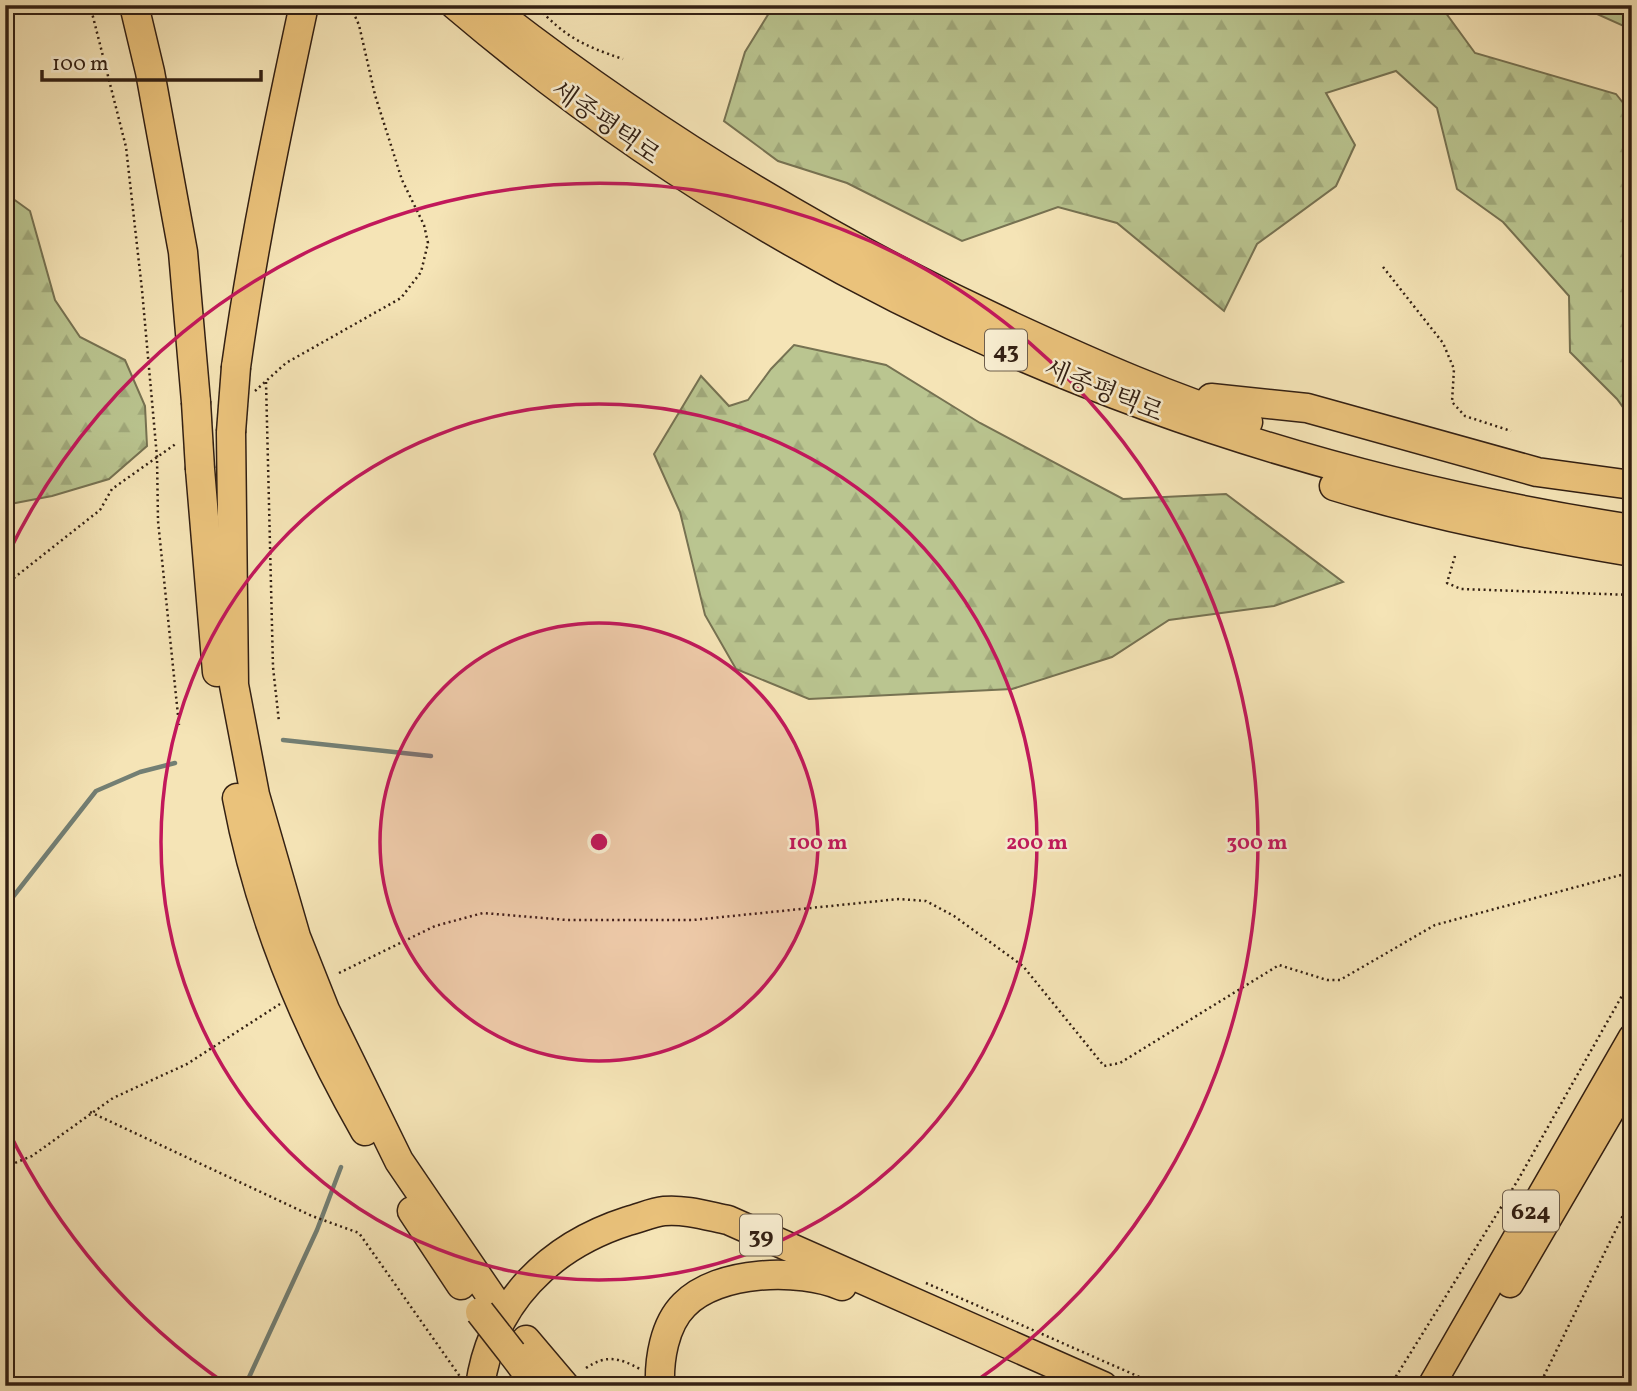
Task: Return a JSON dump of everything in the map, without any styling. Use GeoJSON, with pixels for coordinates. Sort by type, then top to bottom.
{"type":"FeatureCollection","features":[{"type":"Feature","properties":{"kind":"highway"},"geometry":{"type":"LineString","coordinates":[[134,5],[183,252],[218,692],[240,814],[267,915],[295,991],[339,1086],[434,1248],[519,1346],[565,1386]]}},
{"type":"Feature","properties":{"kind":"highway"},"geometry":{"type":"LineString","coordinates":[[304,5],[266,179],[236,367],[231,432],[234,685],[255,795],[296,937],[325,1010],[399,1161],[487,1307]]}},
{"type":"Feature","properties":{"kind":"highway","name":"세종평택로"},"geometry":{"type":"LineString","coordinates":[[455,5],[563,93],[717,198],[828,263],[950,326],[1108,394],[1182,421],[1356,473],[1447,496],[1632,529]]}},
{"type":"Feature","properties":{"kind":"highway","name":"세종평택로"},"geometry":{"type":"LineString","coordinates":[[487,5],[560,63],[640,119],[785,210],[922,285],[1167,393],[1310,442],[1396,465],[1563,501],[1632,510]]}},
{"type":"Feature","properties":{"kind":"highway"},"geometry":{"type":"LineString","coordinates":[[1167,393],[1307,408],[1537,472],[1632,485]]}},
{"type":"Feature","properties":{"kind":"highway"},"geometry":{"type":"LineString","coordinates":[[1108,394],[1194,438],[1397,505],[1497,529],[1632,552]]}},
{"type":"Feature","properties":{"kind":"highway","name":"39"},"geometry":{"type":"LineString","coordinates":[[480,1386],[487,1351],[500,1322],[540,1267],[569,1246],[605,1228],[664,1211],[694,1213],[728,1220],[1102,1386]]}},
{"type":"Feature","properties":{"kind":"highway","name":"39"},"geometry":{"type":"LineString","coordinates":[[651,1378],[671,1325],[682,1307],[693,1298],[726,1284],[784,1273],[821,1277],[951,1331],[1068,1386]]}},
{"type":"Feature","properties":{"kind":"highway"},"geometry":{"type":"LineString","coordinates":[[519,1346],[537,1386]]}},
{"type":"Feature","properties":{"kind":"main road","name":"624"},"geometry":{"type":"LineString","coordinates":[[1431,1386],[1632,1037]]}},
{"type":"Feature","properties":{"kind":"main road","name":"624"},"geometry":{"type":"LineString","coordinates":[[1451,1386],[1632,1075]]}},
{"type":"Feature","properties":{"kind":"path"},"geometry":{"type":"LineString","coordinates":[[90,5],[126,147],[157,457],[158,521],[179,725]]}},
{"type":"Feature","properties":{"kind":"path"},"geometry":{"type":"LineString","coordinates":[[251,395],[286,363],[401,298],[421,272],[428,243],[424,225],[402,180],[375,94],[359,25],[350,5]]}},
{"type":"Feature","properties":{"kind":"path"},"geometry":{"type":"LineString","coordinates":[[535,5],[558,28],[582,45],[623,59]]}},
{"type":"Feature","properties":{"kind":"path"},"geometry":{"type":"LineString","coordinates":[[1383,267],[1443,343],[1454,369],[1452,401],[1465,416],[1511,431]]}},
{"type":"Feature","properties":{"kind":"path"},"geometry":{"type":"LineString","coordinates":[[266,382],[273,667],[279,722]]}},
{"type":"Feature","properties":{"kind":"path"},"geometry":{"type":"LineString","coordinates":[[5,585],[100,510],[113,489],[183,439]]}},
{"type":"Feature","properties":{"kind":"path"},"geometry":{"type":"LineString","coordinates":[[1455,556],[1447,583],[1461,589],[1632,595]]}},
{"type":"Feature","properties":{"kind":"path"},"geometry":{"type":"LineString","coordinates":[[339,973],[435,926],[483,913],[567,920],[693,920],[899,899],[926,901],[954,916],[1023,966],[1104,1066],[1120,1063],[1279,965],[1327,980],[1340,980],[1435,925],[1632,872]]}},
{"type":"Feature","properties":{"kind":"path"},"geometry":{"type":"LineString","coordinates":[[1391,1386],[1518,1180],[1632,978]]}},
{"type":"Feature","properties":{"kind":"path"},"geometry":{"type":"LineString","coordinates":[[5,1167],[32,1156],[90,1112],[113,1098],[187,1064],[280,1004]]}},
{"type":"Feature","properties":{"kind":"path"},"geometry":{"type":"LineString","coordinates":[[90,1112],[312,1216],[359,1233],[467,1386]]}},
{"type":"Feature","properties":{"kind":"path"},"geometry":{"type":"LineString","coordinates":[[1539,1386],[1632,1197]]}},
{"type":"Feature","properties":{"kind":"path"},"geometry":{"type":"LineString","coordinates":[[586,1368],[597,1361],[617,1357],[651,1378]]}},
{"type":"Feature","properties":{"kind":"green space"},"geometry":{"type":"Polygon","coordinates":[[[774,5],[1440,5],[1475,53],[1616,94],[1632,114],[1632,420],[1617,399],[1570,352],[1569,296],[1503,222],[1457,189],[1437,108],[1396,71],[1326,93],[1355,145],[1336,186],[1257,244],[1224,311],[1117,223],[1058,207],[962,241],[847,183],[778,161],[724,121],[745,52],[774,5]]]}},
{"type":"Feature","properties":{"kind":"green space"},"geometry":{"type":"Polygon","coordinates":[[[1577,5],[1632,5],[1632,33],[1624,26],[1577,5]]]}},
{"type":"Feature","properties":{"kind":"green space"},"geometry":{"type":"Polygon","coordinates":[[[5,193],[30,211],[55,300],[80,337],[125,360],[145,406],[147,446],[109,479],[52,496],[5,505],[5,193]]]}},
{"type":"Feature","properties":{"kind":"green space"},"geometry":{"type":"Polygon","coordinates":[[[794,345],[886,365],[980,423],[1123,499],[1226,494],[1343,582],[1274,606],[1169,620],[1112,657],[1012,689],[809,699],[736,669],[705,615],[680,512],[654,454],[701,376],[729,406],[748,400],[771,369],[794,345]]]}},
{"type":"Feature","properties":{"kind":"waterway"},"geometry":{"type":"LineString","coordinates":[[283,740],[431,756]]}},
{"type":"Feature","properties":{"kind":"waterway"},"geometry":{"type":"LineString","coordinates":[[5,907],[96,791],[140,772],[175,763]]}},
{"type":"Feature","properties":{"kind":"waterway"},"geometry":{"type":"LineString","coordinates":[[245,1386],[317,1230],[341,1167]]}}]}
